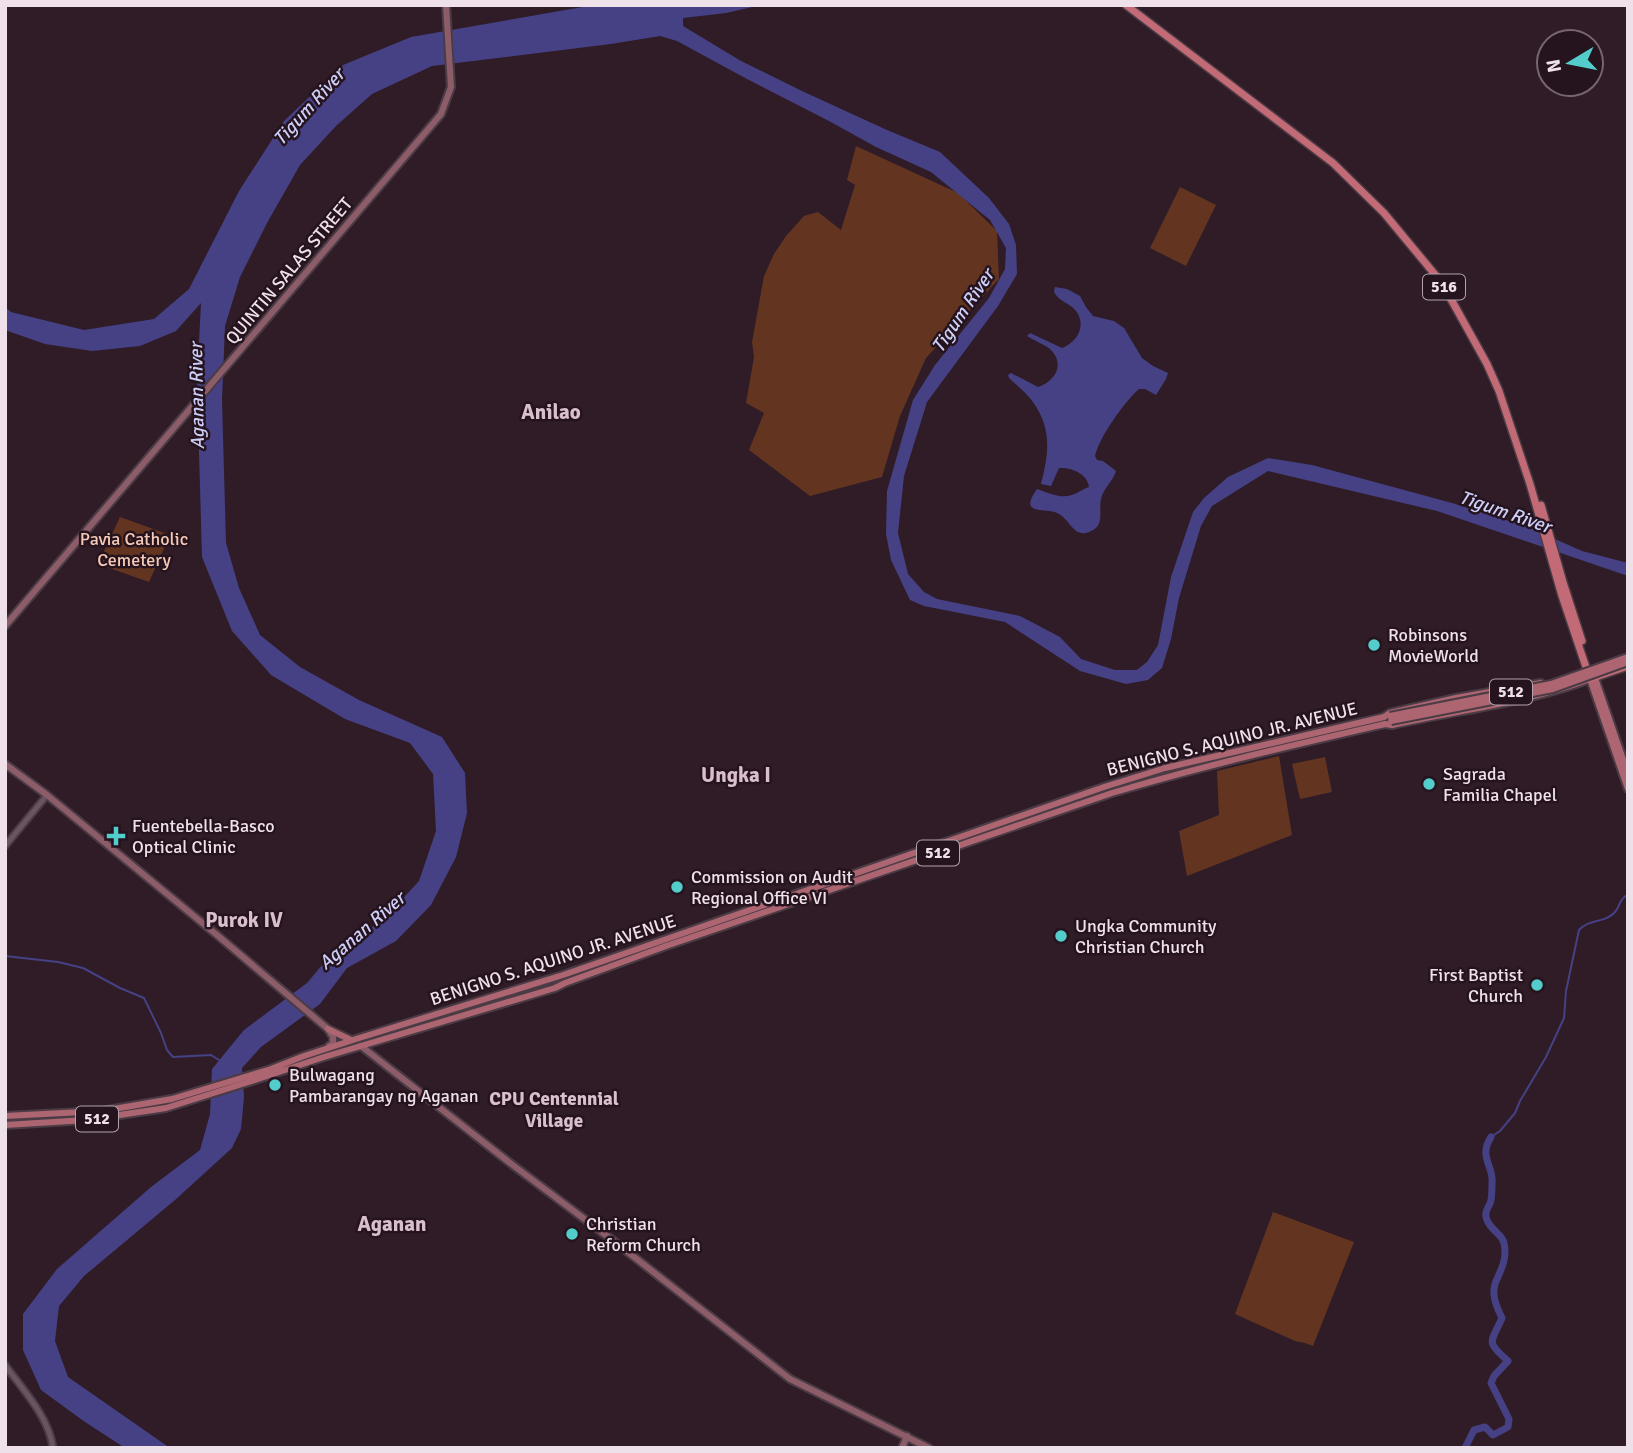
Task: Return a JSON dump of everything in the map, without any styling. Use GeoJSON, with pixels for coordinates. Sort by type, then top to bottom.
{"type":"FeatureCollection","features":[{"type":"Feature","properties":{"kind":"highway","name":"516"},"geometry":{"type":"LineString","coordinates":[[1126,5],[1333,163],[1384,213],[1444,288],[1489,367],[1513,429],[1591,674]]}},
{"type":"Feature","properties":{"kind":"highway"},"geometry":{"type":"LineString","coordinates":[[1552,692],[1563,683],[1619,663],[1627,655]]}},
{"type":"Feature","properties":{"kind":"highway","name":"BENIGNO S. AQUINO JR. AVENUE"},"geometry":{"type":"LineString","coordinates":[[1591,674],[1628,664]]}},
{"type":"Feature","properties":{"kind":"main road","name":"QUINTIN SALAS STREET"},"geometry":{"type":"LineString","coordinates":[[5,626],[436,120],[451,87],[446,5]]}},
{"type":"Feature","properties":{"kind":"main road","name":"512"},"geometry":{"type":"LineString","coordinates":[[1388,720],[1553,689],[1628,664]]}},
{"type":"Feature","properties":{"kind":"main road","name":"BENIGNO S. AQUINO JR. AVENUE"},"geometry":{"type":"LineString","coordinates":[[1388,720],[1390,713],[1415,707],[1591,674]]}},
{"type":"Feature","properties":{"kind":"main road","name":"512"},"geometry":{"type":"LineString","coordinates":[[1388,720],[1591,674]]}},
{"type":"Feature","properties":{"kind":"main road","name":"516"},"geometry":{"type":"LineString","coordinates":[[1591,674],[1628,774]]}},
{"type":"Feature","properties":{"kind":"main road","name":"516"},"geometry":{"type":"LineString","coordinates":[[1591,674],[1628,789]]}},
{"type":"Feature","properties":{"kind":"main road"},"geometry":{"type":"LineString","coordinates":[[1499,691],[1501,703]]}},
{"type":"Feature","properties":{"kind":"main road","name":"BENIGNO S. AQUINO JR. AVENUE"},"geometry":{"type":"LineString","coordinates":[[1388,720],[1392,725],[1552,692]]}},
{"type":"Feature","properties":{"kind":"main road","name":"BENIGNO S. AQUINO JR. AVENUE"},"geometry":{"type":"LineString","coordinates":[[5,1125],[103,1118],[166,1108],[322,1054],[356,1039],[579,974],[1106,791],[1165,768],[1314,733],[1388,720]]}},
{"type":"Feature","properties":{"kind":"main road","name":"BENIGNO S. AQUINO JR. AVENUE"},"geometry":{"type":"LineString","coordinates":[[1106,791],[1316,741],[1388,720]]}},
{"type":"Feature","properties":{"kind":"main road"},"geometry":{"type":"LineString","coordinates":[[1314,733],[1316,741]]}},
{"type":"Feature","properties":{"kind":"main road"},"geometry":{"type":"LineString","coordinates":[[5,764],[47,795],[328,1029],[348,1039],[356,1039]]}},
{"type":"Feature","properties":{"kind":"main road","name":"BENIGNO S. AQUINO JR. AVENUE"},"geometry":{"type":"LineString","coordinates":[[322,1054],[369,1044],[555,988],[579,974]]}},
{"type":"Feature","properties":{"kind":"main road"},"geometry":{"type":"LineString","coordinates":[[436,1014],[442,1017],[438,1023]]}},
{"type":"Feature","properties":{"kind":"main road"},"geometry":{"type":"LineString","coordinates":[[322,1054],[333,1044],[328,1029]]}},
{"type":"Feature","properties":{"kind":"main road"},"geometry":{"type":"LineString","coordinates":[[369,1044],[366,1048],[370,1054]]}},
{"type":"Feature","properties":{"kind":"main road"},"geometry":{"type":"LineString","coordinates":[[361,1046],[789,1379],[929,1448]]}},
{"type":"Feature","properties":{"kind":"main road","name":"BENIGNO S. AQUINO JR. AVENUE"},"geometry":{"type":"LineString","coordinates":[[5,1116],[102,1111],[186,1099]]}},
{"type":"Feature","properties":{"kind":"main road"},"geometry":{"type":"LineString","coordinates":[[902,1448],[907,1436]]}},
{"type":"Feature","properties":{"kind":"street"},"geometry":{"type":"LineString","coordinates":[[6,845],[47,795]]}},
{"type":"Feature","properties":{"kind":"street"},"geometry":{"type":"LineString","coordinates":[[5,1365],[43,1420],[53,1448]]}},
{"type":"Feature","properties":{"kind":"green space"},"geometry":{"type":"Polygon","coordinates":[[[856,146],[958,193],[997,231],[999,279],[926,358],[900,416],[882,477],[810,496],[749,450],[764,413],[746,403],[754,357],[752,342],[764,276],[786,236],[804,216],[818,212],[841,230],[855,185],[847,180],[856,146]]]}},
{"type":"Feature","properties":{"kind":"green space"},"geometry":{"type":"Polygon","coordinates":[[[1180,187],[1216,205],[1186,266],[1150,248],[1180,187]]]}},
{"type":"Feature","properties":{"kind":"green space","name":"Pavia Catholic Cemetery"},"geometry":{"type":"Polygon","coordinates":[[[120,517],[170,535],[149,582],[98,564],[120,517]]]}},
{"type":"Feature","properties":{"kind":"green space"},"geometry":{"type":"Polygon","coordinates":[[[1279,756],[1292,835],[1187,876],[1179,831],[1219,815],[1217,771],[1279,756]]]}},
{"type":"Feature","properties":{"kind":"green space"},"geometry":{"type":"Polygon","coordinates":[[[1325,757],[1332,792],[1300,799],[1292,764],[1325,757]]]}},
{"type":"Feature","properties":{"kind":"green space"},"geometry":{"type":"Polygon","coordinates":[[[1273,1212],[1354,1242],[1313,1346],[1295,1341],[1235,1314],[1273,1212]]]}},
{"type":"Feature","properties":{"kind":"water","name":"Tigum River"},"geometry":{"type":"Polygon","coordinates":[[[594,5],[761,5],[726,13],[683,18],[683,26],[741,61],[802,91],[940,152],[989,198],[1009,224],[1016,245],[1017,274],[998,306],[927,402],[904,476],[898,533],[908,574],[924,592],[937,599],[1020,616],[1060,637],[1081,659],[1115,670],[1137,670],[1147,662],[1158,645],[1171,577],[1193,512],[1204,498],[1228,477],[1268,458],[1312,465],[1452,503],[1528,527],[1582,551],[1628,563],[1628,576],[1437,511],[1268,471],[1212,506],[1201,526],[1179,598],[1162,668],[1148,680],[1126,684],[1080,671],[1005,622],[924,606],[910,600],[891,560],[886,534],[887,491],[913,400],[935,365],[989,298],[1005,269],[1006,248],[990,220],[931,172],[876,147],[677,41],[660,36],[432,66],[372,94],[336,126],[300,165],[240,277],[225,326],[222,400],[226,543],[239,588],[260,635],[300,667],[359,700],[442,737],[465,773],[467,813],[456,857],[431,905],[396,941],[347,968],[320,1004],[261,1047],[242,1068],[244,1097],[241,1129],[232,1148],[84,1276],[59,1306],[55,1341],[68,1377],[170,1448],[125,1448],[41,1390],[23,1350],[23,1314],[57,1269],[151,1187],[200,1150],[210,1114],[212,1069],[244,1030],[307,983],[333,952],[383,920],[419,881],[436,831],[433,774],[410,743],[345,719],[271,675],[232,631],[202,557],[197,382],[201,303],[176,331],[140,346],[92,351],[45,344],[5,330],[5,307],[11,312],[84,330],[154,319],[189,289],[239,191],[284,121],[343,65],[411,37],[594,5]]]}},
{"type":"Feature","properties":{"kind":"water"},"geometry":{"type":"Polygon","coordinates":[[[1055,287],[1067,289],[1080,296],[1093,316],[1114,321],[1124,328],[1142,358],[1168,373],[1156,395],[1139,389],[1126,402],[1101,440],[1095,456],[1116,471],[1102,495],[1098,526],[1084,533],[1076,531],[1059,514],[1032,508],[1030,504],[1037,489],[1063,496],[1089,487],[1086,478],[1074,470],[1064,468],[1059,468],[1051,486],[1041,484],[1047,452],[1043,422],[1031,399],[1008,375],[1011,373],[1038,387],[1044,385],[1056,373],[1058,362],[1050,349],[1027,336],[1030,333],[1062,348],[1072,342],[1079,333],[1081,322],[1076,311],[1056,295],[1055,287]]]}},
{"type":"Feature","properties":{"kind":"waterway"},"geometry":{"type":"LineString","coordinates":[[1491,1137],[1500,1131],[1515,1113],[1564,1018],[1566,991],[1579,930],[1611,915],[1628,894]]}},
{"type":"Feature","properties":{"kind":"waterway"},"geometry":{"type":"LineString","coordinates":[[5,956],[58,962],[83,968],[144,998],[167,1050],[173,1057],[211,1055],[219,1060]]}},
{"type":"Feature","properties":{"kind":"waterway"},"geometry":{"type":"LineString","coordinates":[[1465,1448],[1474,1430],[1485,1427],[1493,1435],[1508,1427],[1509,1419],[1491,1383],[1508,1361],[1492,1341],[1502,1318],[1494,1292],[1505,1251],[1501,1237],[1489,1225],[1486,1217],[1492,1194],[1492,1177],[1486,1156],[1491,1137]]}},
{"type":"Feature","properties":{"kind":"place","name":"Robinsons MovieWorld"},"geometry":{"type":"Point","coordinates":[1374,645]}},
{"type":"Feature","properties":{"kind":"place","name":"Sagrada Familia Chapel"},"geometry":{"type":"Point","coordinates":[1429,784]}},
{"type":"Feature","properties":{"kind":"place","name":"Fuentebella-Basco Optical Clinic"},"geometry":{"type":"Point","coordinates":[116,836]}},
{"type":"Feature","properties":{"kind":"place","name":"Commission on Audit Regional Office VI"},"geometry":{"type":"Point","coordinates":[677,887]}},
{"type":"Feature","properties":{"kind":"place","name":"Ungka Community Christian Church"},"geometry":{"type":"Point","coordinates":[1061,936]}},
{"type":"Feature","properties":{"kind":"place","name":"First Baptist Church"},"geometry":{"type":"Point","coordinates":[1537,985]}},
{"type":"Feature","properties":{"kind":"place","name":"Bulwagang Pambarangay ng Aganan"},"geometry":{"type":"Point","coordinates":[275,1085]}},
{"type":"Feature","properties":{"kind":"place","name":"Christian Reform Church"},"geometry":{"type":"Point","coordinates":[572,1234]}},
{"type":"Feature","properties":{"kind":"district","name":"Anilao"},"geometry":{"type":"Point","coordinates":[551,412]}},
{"type":"Feature","properties":{"kind":"district","name":"Ungka I"},"geometry":{"type":"Point","coordinates":[736,775]}},
{"type":"Feature","properties":{"kind":"district","name":"Purok IV"},"geometry":{"type":"Point","coordinates":[244,920]}},
{"type":"Feature","properties":{"kind":"district","name":"CPU Centennial Village"},"geometry":{"type":"Point","coordinates":[554,1110]}},
{"type":"Feature","properties":{"kind":"district","name":"Aganan"},"geometry":{"type":"Point","coordinates":[392,1224]}},
{"type":"Feature","properties":{"kind":"water label","name":"Aganan River"},"geometry":{"type":"Point","coordinates":[197,396]}},
{"type":"Feature","properties":{"kind":"water label","name":"Aganan River"},"geometry":{"type":"Point","coordinates":[362,931]}}]}
